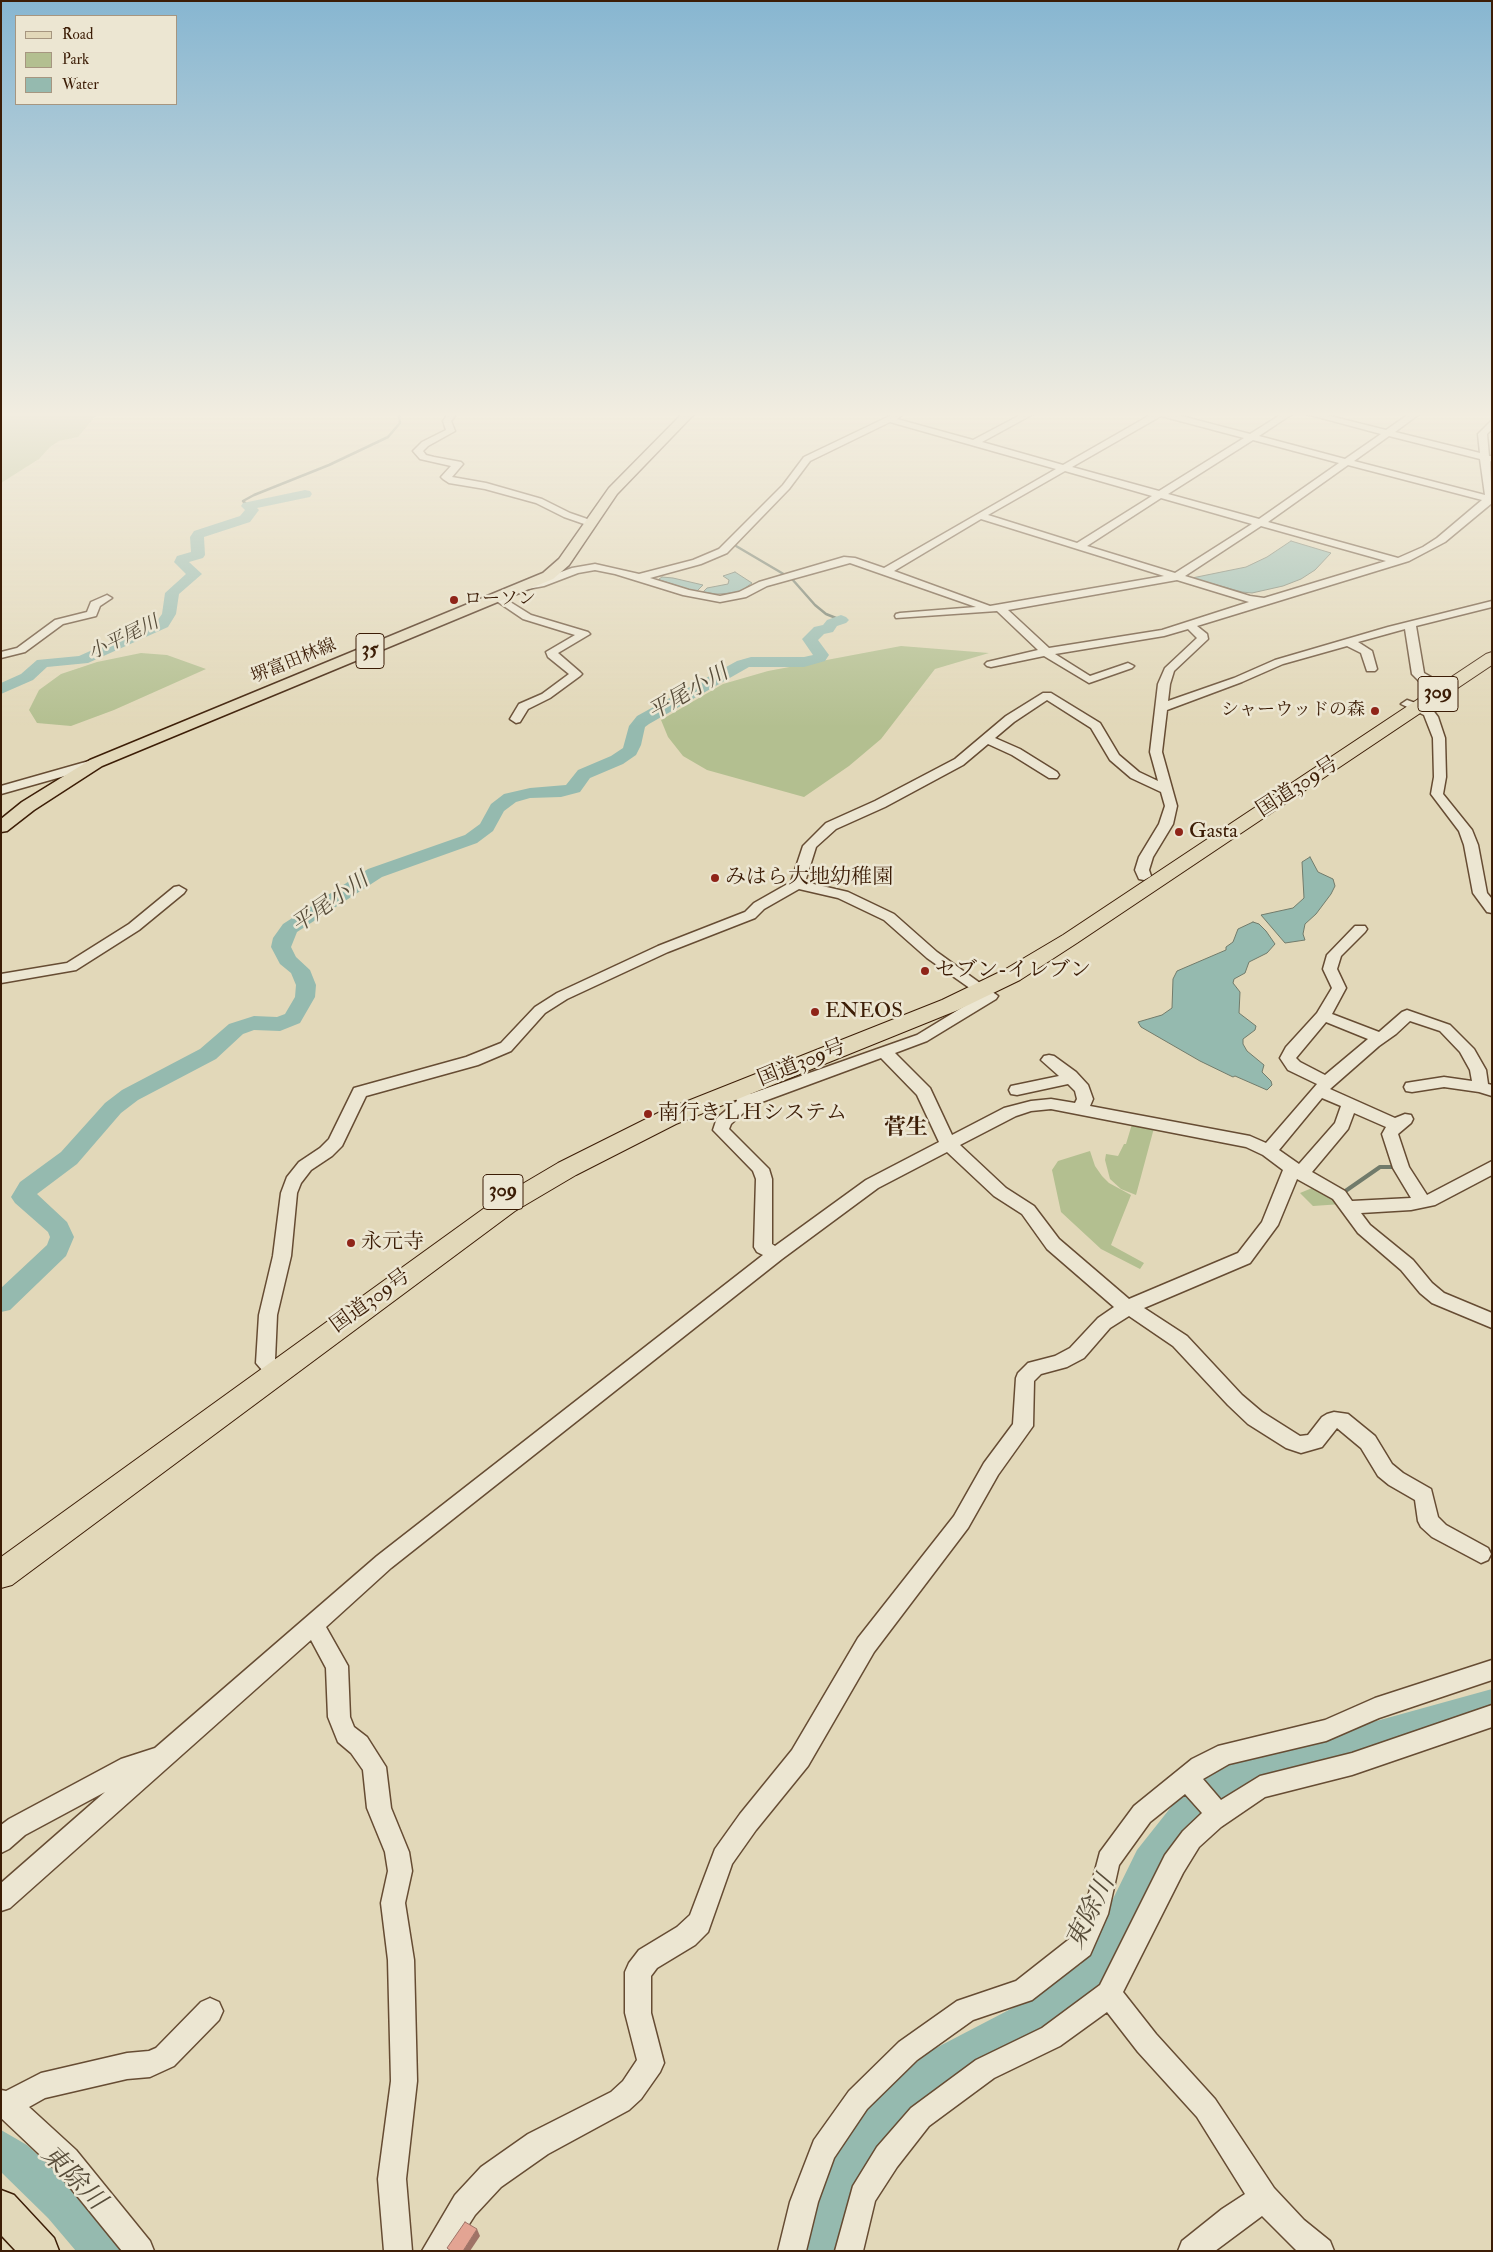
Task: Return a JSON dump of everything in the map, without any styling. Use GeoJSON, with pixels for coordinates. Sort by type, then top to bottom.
{"type":"FeatureCollection","features":[{"type":"Feature","properties":{"kind":"highway","name":"国道309号"},"geometry":{"type":"LineString","coordinates":[[1,1575],[270,1368],[428,1241],[496,1196],[559,1159],[684,1098],[936,997],[1019,970],[1070,939],[1412,706],[1436,684],[1492,646]]}},
{"type":"Feature","properties":{"kind":"highway","name":"国道309号"},"geometry":{"type":"LineString","coordinates":[[1,1556],[506,1205],[567,1169],[647,1128],[742,1095],[950,1005],[977,985],[1144,876],[1492,657]]}},
{"type":"Feature","properties":{"kind":"main road","name":"堺富田林線"},"geometry":{"type":"LineString","coordinates":[[1,828],[28,806],[96,764],[528,586],[548,576],[561,565],[594,517]]}},
{"type":"Feature","properties":{"kind":"main road"},"geometry":{"type":"LineString","coordinates":[[1,2208],[41,2251]]}},
{"type":"Feature","properties":{"kind":"street"},"geometry":{"type":"LineString","coordinates":[[573,517],[590,523]]}},
{"type":"Feature","properties":{"kind":"street"},"geometry":{"type":"LineString","coordinates":[[638,578],[697,562],[723,550],[756,517]]}},
{"type":"Feature","properties":{"kind":"street"},"geometry":{"type":"LineString","coordinates":[[885,572],[978,517]]}},
{"type":"Feature","properties":{"kind":"street"},"geometry":{"type":"LineString","coordinates":[[984,517],[1261,602]]}},
{"type":"Feature","properties":{"kind":"street"},"geometry":{"type":"LineString","coordinates":[[1079,546],[1125,517]]}},
{"type":"Feature","properties":{"kind":"street"},"geometry":{"type":"LineString","coordinates":[[1238,517],[1397,561]]}},
{"type":"Feature","properties":{"kind":"street"},"geometry":{"type":"LineString","coordinates":[[900,616],[996,608],[1176,576],[1268,517]]}},
{"type":"Feature","properties":{"kind":"street"},"geometry":{"type":"LineString","coordinates":[[991,664],[1046,652],[1164,633],[1192,626],[1261,602],[1397,561],[1436,544],[1469,517]]}},
{"type":"Feature","properties":{"kind":"street"},"geometry":{"type":"LineString","coordinates":[[528,586],[544,583],[584,568],[605,568],[688,593],[720,599],[742,595],[763,584],[844,560],[996,608],[1053,658],[1089,680],[1128,666]]}},
{"type":"Feature","properties":{"kind":"street"},"geometry":{"type":"LineString","coordinates":[[1,655],[21,650],[59,622],[92,614],[95,604],[107,598]]}},
{"type":"Feature","properties":{"kind":"street"},"geometry":{"type":"LineString","coordinates":[[499,598],[527,617],[584,634],[552,652],[552,655],[576,674],[546,696],[523,707],[516,719]]}},
{"type":"Feature","properties":{"kind":"street"},"geometry":{"type":"LineString","coordinates":[[1160,708],[1238,680],[1279,662],[1492,604]]}},
{"type":"Feature","properties":{"kind":"street"},"geometry":{"type":"LineString","coordinates":[[1144,876],[1142,870],[1146,857],[1166,824],[1171,806],[1156,752],[1160,708],[1169,670],[1202,639],[1203,636],[1192,626]]}},
{"type":"Feature","properties":{"kind":"street"},"geometry":{"type":"LineString","coordinates":[[1410,626],[1418,674],[1423,679],[1436,684]]}},
{"type":"Feature","properties":{"kind":"street"},"geometry":{"type":"LineString","coordinates":[[1349,642],[1366,651],[1371,669]]}},
{"type":"Feature","properties":{"kind":"street"},"geometry":{"type":"LineString","coordinates":[[270,1368],[268,1315],[282,1256],[289,1193],[293,1181],[305,1166],[326,1152],[336,1142],[360,1092],[472,1061],[506,1047],[540,1010],[562,996],[663,949],[750,915],[759,906],[797,884],[810,846],[831,826],[880,804],[959,762],[1010,719],[1047,695],[1096,726],[1114,757],[1135,775],[1168,791]]}},
{"type":"Feature","properties":{"kind":"street"},"geometry":{"type":"LineString","coordinates":[[1412,706],[1428,712],[1432,717],[1439,738],[1440,777],[1437,794],[1465,830],[1471,845],[1480,893],[1492,909]]}},
{"type":"Feature","properties":{"kind":"street"},"geometry":{"type":"LineString","coordinates":[[988,739],[1053,774]]}},
{"type":"Feature","properties":{"kind":"street"},"geometry":{"type":"LineString","coordinates":[[1,790],[74,768],[96,764]]}},
{"type":"Feature","properties":{"kind":"street"},"geometry":{"type":"LineString","coordinates":[[776,1254],[763,1247],[764,1179],[761,1169],[721,1130],[723,1122],[742,1095],[884,1052],[922,1038],[991,996],[932,954],[888,917],[843,895],[797,884]]}},
{"type":"Feature","properties":{"kind":"street"},"geometry":{"type":"LineString","coordinates":[[1,979],[71,967],[134,927],[179,890]]}},
{"type":"Feature","properties":{"kind":"street"},"geometry":{"type":"LineString","coordinates":[[1360,929],[1334,955],[1330,969],[1339,988],[1323,1016],[1291,1051],[1288,1058],[1294,1066],[1350,1105],[1401,1122],[1390,1134],[1401,1168],[1422,1201]]}},
{"type":"Feature","properties":{"kind":"street"},"geometry":{"type":"LineString","coordinates":[[1270,1151],[1323,1086],[1391,1031],[1407,1015],[1445,1028],[1466,1049],[1486,1089]]}},
{"type":"Feature","properties":{"kind":"street"},"geometry":{"type":"LineString","coordinates":[[1323,1016],[1380,1038]]}},
{"type":"Feature","properties":{"kind":"street"},"geometry":{"type":"LineString","coordinates":[[884,1052],[924,1092],[949,1145],[1000,1192],[1028,1210],[1052,1244],[1129,1308],[1180,1341],[1235,1400],[1255,1418],[1301,1445],[1315,1441],[1329,1422],[1340,1420],[1368,1442],[1385,1470],[1396,1479],[1424,1495],[1428,1521],[1439,1531],[1481,1554]]}},
{"type":"Feature","properties":{"kind":"street"},"geometry":{"type":"LineString","coordinates":[[1048,1060],[1070,1076],[1082,1089],[1085,1099],[1081,1110]]}},
{"type":"Feature","properties":{"kind":"street"},"geometry":{"type":"LineString","coordinates":[[1043,1105],[1023,1089],[1064,1080]]}},
{"type":"Feature","properties":{"kind":"street"},"geometry":{"type":"LineString","coordinates":[[1412,1087],[1444,1082],[1486,1089]]}},
{"type":"Feature","properties":{"kind":"street"},"geometry":{"type":"LineString","coordinates":[[1,1899],[384,1562],[776,1254],[872,1184],[1010,1112],[1051,1104],[1250,1142],[1270,1151],[1296,1170],[1339,1195],[1364,1229],[1412,1270],[1426,1288],[1438,1298],[1492,1321]]}},
{"type":"Feature","properties":{"kind":"street"},"geometry":{"type":"LineString","coordinates":[[436,2251],[466,2205],[491,2177],[538,2144],[620,2101],[632,2090],[651,2063],[638,2013],[638,1972],[648,1959],[686,1936],[699,1923],[723,1857],[748,1822],[800,1758],[866,1645],[961,1522],[991,1469],[1023,1426],[1025,1378],[1035,1368],[1060,1362],[1077,1353],[1104,1323],[1129,1308],[1244,1258],[1269,1225],[1288,1182],[1296,1170],[1310,1164],[1342,1125],[1350,1105]]}},
{"type":"Feature","properties":{"kind":"street"},"geometry":{"type":"LineString","coordinates":[[1349,1207],[1435,1199],[1492,1167]]}},
{"type":"Feature","properties":{"kind":"street"},"geometry":{"type":"LineString","coordinates":[[313,1624],[337,1666],[339,1717],[346,1734],[359,1745],[374,1767],[379,1808],[396,1852],[400,1871],[393,1903],[401,1960],[404,2072],[392,2179],[398,2251]]}},
{"type":"Feature","properties":{"kind":"street"},"geometry":{"type":"LineString","coordinates":[[792,2251],[804,2202],[824,2150],[858,2100],[908,2051],[966,2010],[1024,1991],[1081,1946],[1096,1914],[1108,1860],[1142,1814],[1200,1767],[1226,1754],[1326,1730],[1375,1709],[1454,1681],[1492,1670]]}},
{"type":"Feature","properties":{"kind":"street"},"geometry":{"type":"LineString","coordinates":[[849,2251],[863,2196],[887,2157],[920,2116],[985,2070],[1051,2037],[1109,1994],[1114,1988],[1174,1864],[1191,1839],[1220,1815],[1260,1787],[1352,1764],[1492,1716]]}},
{"type":"Feature","properties":{"kind":"street"},"geometry":{"type":"LineString","coordinates":[[1,1841],[17,1827],[129,1767],[161,1758]]}},
{"type":"Feature","properties":{"kind":"street"},"geometry":{"type":"LineString","coordinates":[[1187,1778],[1220,1815]]}},
{"type":"Feature","properties":{"kind":"street"},"geometry":{"type":"LineString","coordinates":[[1109,1994],[1147,2043],[1206,2108],[1264,2198],[1294,2230],[1320,2251]]}},
{"type":"Feature","properties":{"kind":"street"},"geometry":{"type":"LineString","coordinates":[[140,2251],[66,2160],[4,2104],[41,2086],[127,2066],[150,2064],[165,2057],[210,2011]]}},
{"type":"Feature","properties":{"kind":"street"},"geometry":{"type":"LineString","coordinates":[[1192,2251],[1232,2219],[1264,2198]]}},
{"type":"Feature","properties":{"kind":"green space"},"geometry":{"type":"Polygon","coordinates":[[[901,646],[989,653],[935,669],[881,739],[849,766],[804,797],[707,770],[683,756],[668,737],[661,720],[723,684],[768,671],[901,646]]]}},
{"type":"Feature","properties":{"kind":"green space"},"geometry":{"type":"Polygon","coordinates":[[[141,653],[167,655],[206,669],[114,710],[71,726],[37,723],[29,710],[39,690],[61,674],[97,662],[141,653]]]}},
{"type":"Feature","properties":{"kind":"green space"},"geometry":{"type":"Polygon","coordinates":[[[1132,1124],[1154,1128],[1136,1195],[1121,1189],[1110,1179],[1105,1160],[1106,1154],[1118,1156],[1124,1144],[1126,1144],[1132,1124]]]}},
{"type":"Feature","properties":{"kind":"green space"},"geometry":{"type":"Polygon","coordinates":[[[1090,1151],[1095,1166],[1102,1176],[1109,1183],[1131,1195],[1111,1245],[1144,1263],[1140,1269],[1101,1249],[1061,1212],[1052,1170],[1058,1161],[1090,1151]]]}},
{"type":"Feature","properties":{"kind":"green space"},"geometry":{"type":"Polygon","coordinates":[[[1317,1186],[1342,1204],[1313,1206],[1300,1193],[1317,1186]]]}},
{"type":"Feature","properties":{"kind":"water"},"geometry":{"type":"Polygon","coordinates":[[[1291,541],[1331,553],[1315,570],[1301,579],[1283,586],[1252,593],[1192,578],[1246,567],[1267,557],[1291,541]]]}},
{"type":"Feature","properties":{"kind":"water"},"geometry":{"type":"Polygon","coordinates":[[[735,572],[752,583],[741,591],[733,593],[716,594],[703,592],[707,588],[728,584],[729,580],[723,576],[735,572]]]}},
{"type":"Feature","properties":{"kind":"water"},"geometry":{"type":"Polygon","coordinates":[[[662,577],[703,585],[696,592],[659,579],[662,577]]]}},
{"type":"Feature","properties":{"kind":"water"},"geometry":{"type":"Polygon","coordinates":[[[1310,857],[1318,872],[1333,879],[1335,886],[1316,914],[1305,924],[1303,934],[1305,940],[1285,943],[1261,915],[1293,908],[1304,898],[1302,862],[1310,857]]]}},
{"type":"Feature","properties":{"kind":"water"},"geometry":{"type":"Polygon","coordinates":[[[1253,922],[1259,924],[1266,931],[1275,944],[1267,953],[1249,962],[1245,973],[1234,979],[1233,983],[1240,992],[1239,1013],[1256,1026],[1255,1030],[1243,1039],[1243,1044],[1247,1051],[1264,1065],[1262,1072],[1271,1081],[1272,1085],[1267,1090],[1235,1076],[1233,1077],[1200,1061],[1141,1027],[1138,1022],[1162,1015],[1172,1008],[1173,979],[1177,971],[1226,950],[1226,947],[1233,942],[1238,929],[1253,922]]]}},
{"type":"Feature","properties":{"kind":"building"},"geometry":{"type":"Polygon","coordinates":[[[465,2222],[477,2229],[463,2251],[451,2251],[447,2248],[465,2222]]]}},
{"type":"Feature","properties":{"kind":"waterway","name":"小平尾川"},"geometry":{"type":"LineString","coordinates":[[1,689],[27,677],[43,663],[82,660],[163,624],[169,614],[172,593],[195,574],[181,562],[182,559],[198,555],[197,537],[199,534],[246,517]]}},
{"type":"Feature","properties":{"kind":"waterway"},"geometry":{"type":"LineString","coordinates":[[736,546],[792,579],[815,605],[826,614],[841,620]]}},
{"type":"Feature","properties":{"kind":"waterway","name":"平尾小川"},"geometry":{"type":"LineString","coordinates":[[1,1303],[57,1250],[62,1237],[59,1228],[23,1197],[28,1188],[69,1158],[113,1108],[130,1095],[208,1054],[236,1029],[254,1023],[280,1024],[293,1018],[305,997],[306,985],[300,970],[287,960],[281,947],[283,938],[290,928],[349,888],[375,873],[471,839],[487,827],[497,808],[510,798],[530,793],[561,792],[574,788],[576,782],[584,774],[617,760],[630,751],[637,726],[643,720],[743,664],[751,662],[804,662],[819,658],[821,655],[810,639],[819,630],[828,629],[832,623],[841,620]]}},
{"type":"Feature","properties":{"kind":"waterway"},"geometry":{"type":"LineString","coordinates":[[1344,1192],[1380,1167],[1396,1167]]}},
{"type":"Feature","properties":{"kind":"waterway","name":"東除川"},"geometry":{"type":"LineString","coordinates":[[820,2251],[822,2238],[850,2158],[885,2109],[945,2063],[1041,2013],[1093,1976],[1149,1862],[1190,1808],[1214,1787],[1246,1772],[1492,1703]]}},
{"type":"Feature","properties":{"kind":"waterway","name":"東除川"},"geometry":{"type":"LineString","coordinates":[[1,2149],[14,2158],[62,2204],[101,2251]]}},
{"type":"Feature","properties":{"kind":"place","name":"ローソン"},"geometry":{"type":"Point","coordinates":[454,600]}},
{"type":"Feature","properties":{"kind":"place","name":"シャーウッドの森"},"geometry":{"type":"Point","coordinates":[1375,711]}},
{"type":"Feature","properties":{"kind":"place","name":"Gasta"},"geometry":{"type":"Point","coordinates":[1179,832]}},
{"type":"Feature","properties":{"kind":"place","name":"みはら大地幼稚園"},"geometry":{"type":"Point","coordinates":[715,878]}},
{"type":"Feature","properties":{"kind":"place","name":"セブン-イレブン"},"geometry":{"type":"Point","coordinates":[925,971]}},
{"type":"Feature","properties":{"kind":"place","name":"ENEOS"},"geometry":{"type":"Point","coordinates":[815,1012]}},
{"type":"Feature","properties":{"kind":"place","name":"南行きＬＨシステム"},"geometry":{"type":"Point","coordinates":[648,1114]}},
{"type":"Feature","properties":{"kind":"place","name":"永元寺"},"geometry":{"type":"Point","coordinates":[351,1243]}},
{"type":"Feature","properties":{"kind":"district","name":"菅生"},"geometry":{"type":"Point","coordinates":[906,1129]}}]}
